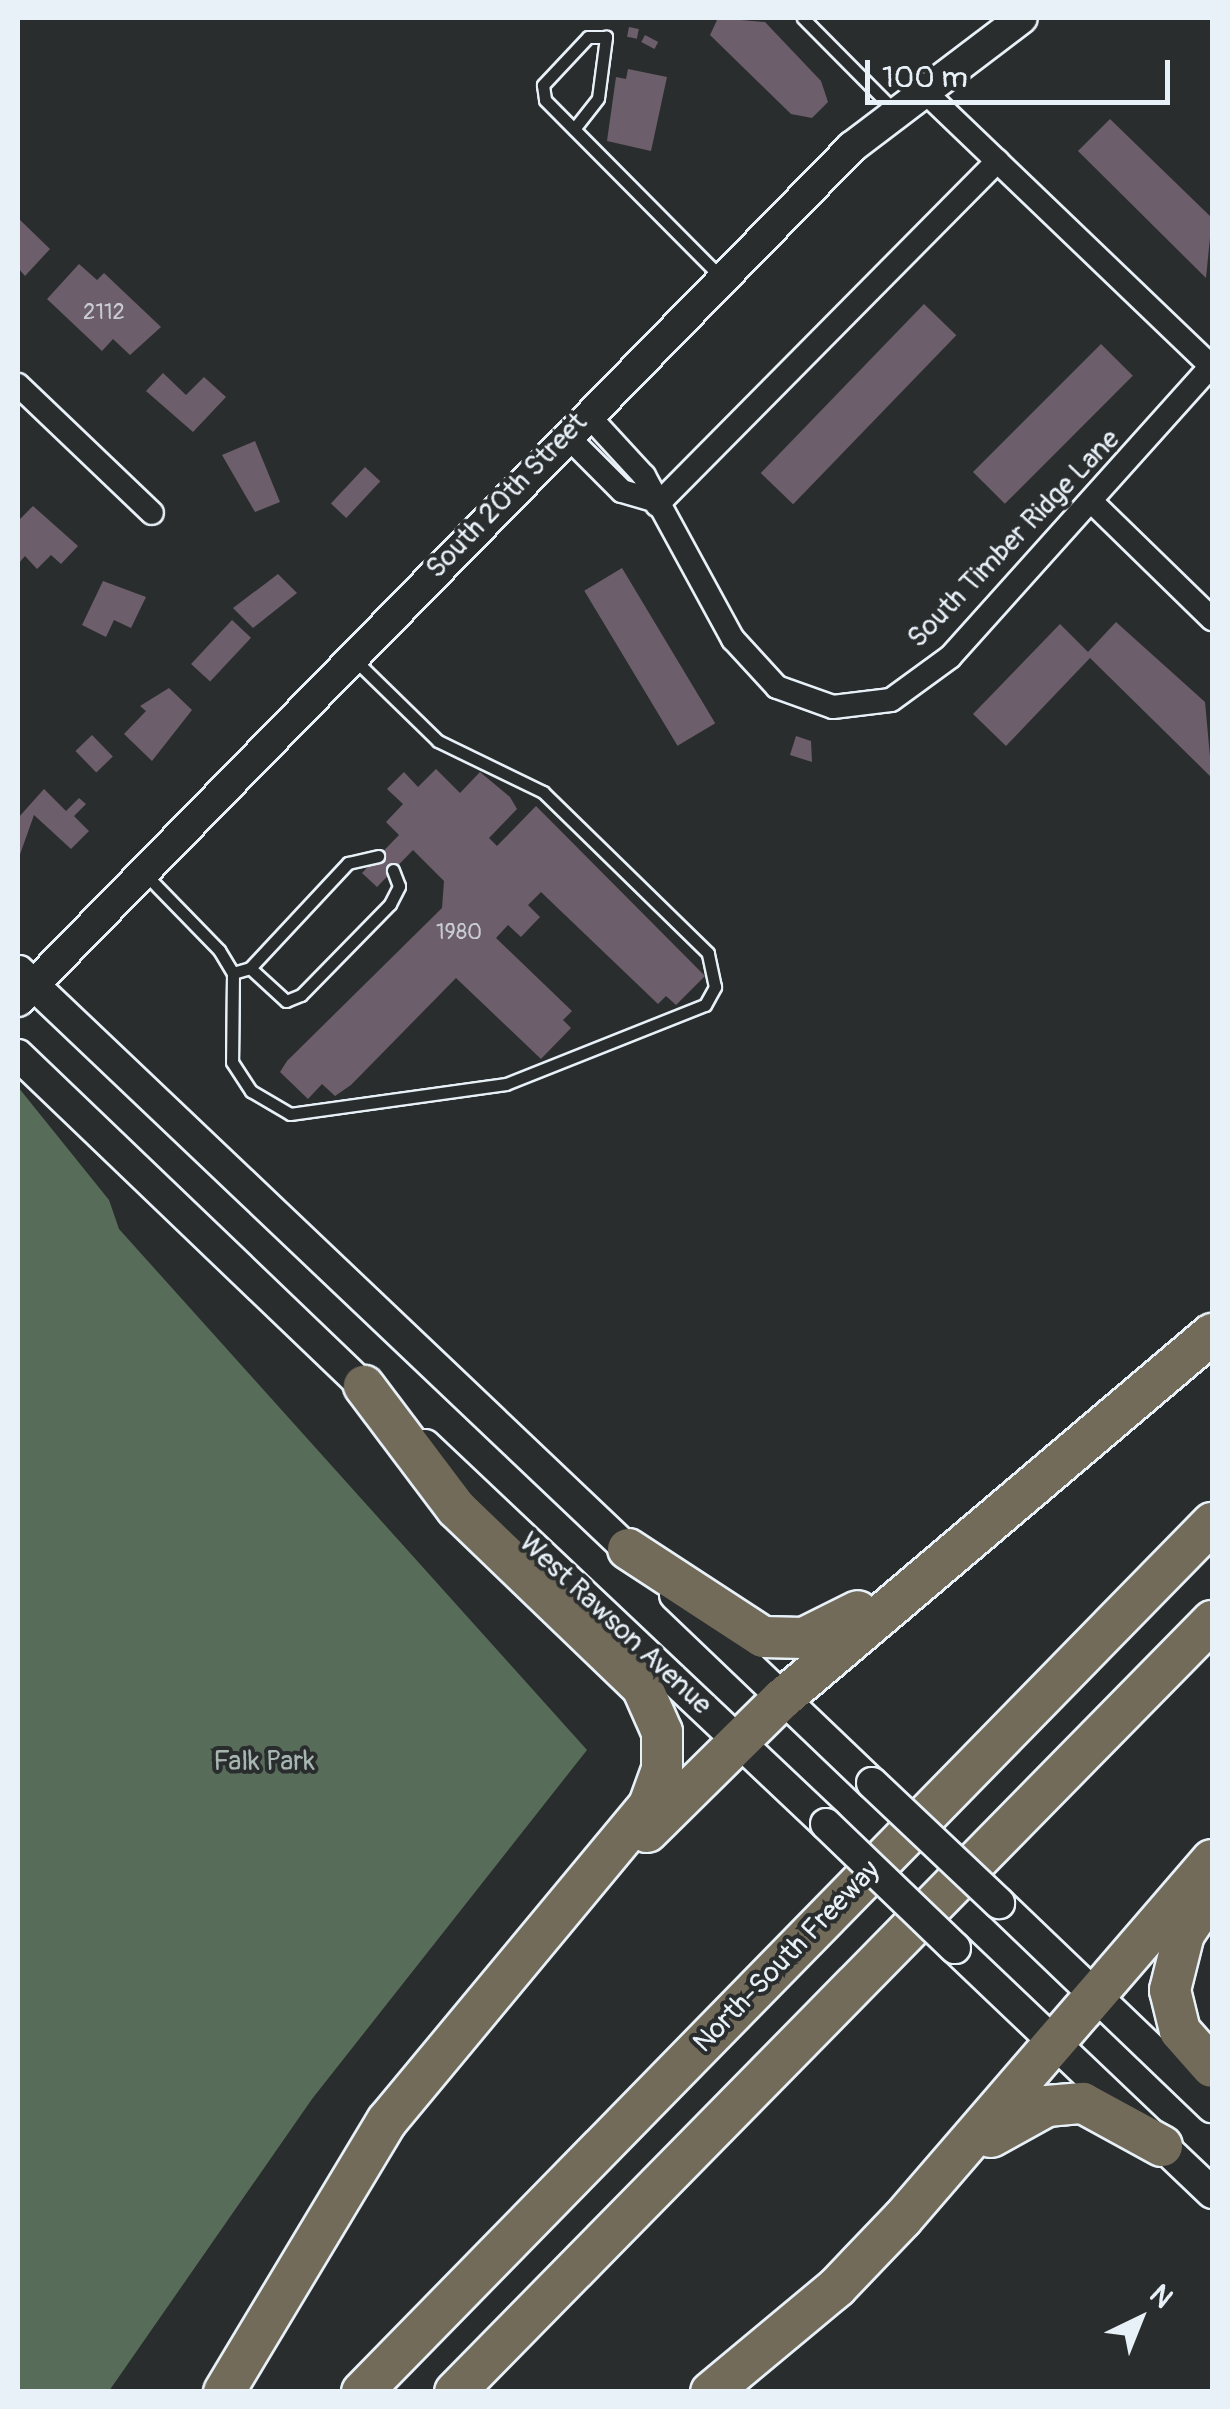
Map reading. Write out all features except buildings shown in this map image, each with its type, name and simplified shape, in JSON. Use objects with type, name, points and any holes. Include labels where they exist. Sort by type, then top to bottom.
[{"type":"highway","points":[[538,1942],[782,1698],[964,1540],[1212,1334]]},
{"type":"highway","points":[[224,2392],[387,2120],[648,1806],[662,1769],[658,1717],[642,1687],[456,1508],[364,1386]]},
{"type":"highway","name":"North-South Freeway","points":[[362,2392],[1212,1522]]},
{"type":"highway","points":[[628,1549],[713,1612],[784,1640],[830,1629],[964,1540]]},
{"type":"highway","points":[[455,2392],[1212,1622]]},
{"type":"highway","points":[[711,2392],[838,2287],[1098,2000],[1212,1860]]},
{"type":"highway","points":[[1212,1892],[1170,1974],[1180,2031],[1212,2068]]},
{"type":"highway","points":[[954,2162],[1028,2113],[1064,2103],[1108,2113],[1162,2146]]},
{"type":"main road","name":"South 20th Street","points":[[22,985],[142,870],[722,278],[896,112],[1022,18]]},
{"type":"main road","points":[[22,985],[628,1549],[1212,2107]]},
{"type":"main road","name":"West Rawson Avenue","points":[[18,1056],[1212,2193]]},
{"type":"street","points":[[923,90],[1212,366]]},
{"type":"street","points":[[577,424],[644,476],[655,502],[997,161]]},
{"type":"street","name":"South Timber Ridge Lane","points":[[655,502],[733,639],[777,687],[833,706],[890,700],[950,657],[1094,504],[1212,366]]},
{"type":"street","points":[[18,385],[152,514]]},
{"type":"street","points":[[1094,504],[1212,619]]},
{"type":"lane","points":[[803,18],[896,112]]},
{"type":"lane","points":[[574,128],[598,98],[606,37],[588,37],[544,85],[545,100],[722,278]]},
{"type":"lane","points":[[142,870],[233,974],[232,1062],[251,1091],[290,1114],[506,1084],[686,1018],[715,987],[708,953],[542,792],[438,741],[351,656]]},
{"type":"lane","points":[[233,974],[250,968],[348,863],[378,856]]},
{"type":"lane","points":[[250,968],[286,1001],[302,994],[390,904],[399,886],[393,870]]},
{"type":"green space","name":"Falk Park","points":[[18,1087],[109,1200],[119,1229],[587,1750],[312,2099],[109,2391],[18,2391]]}]
